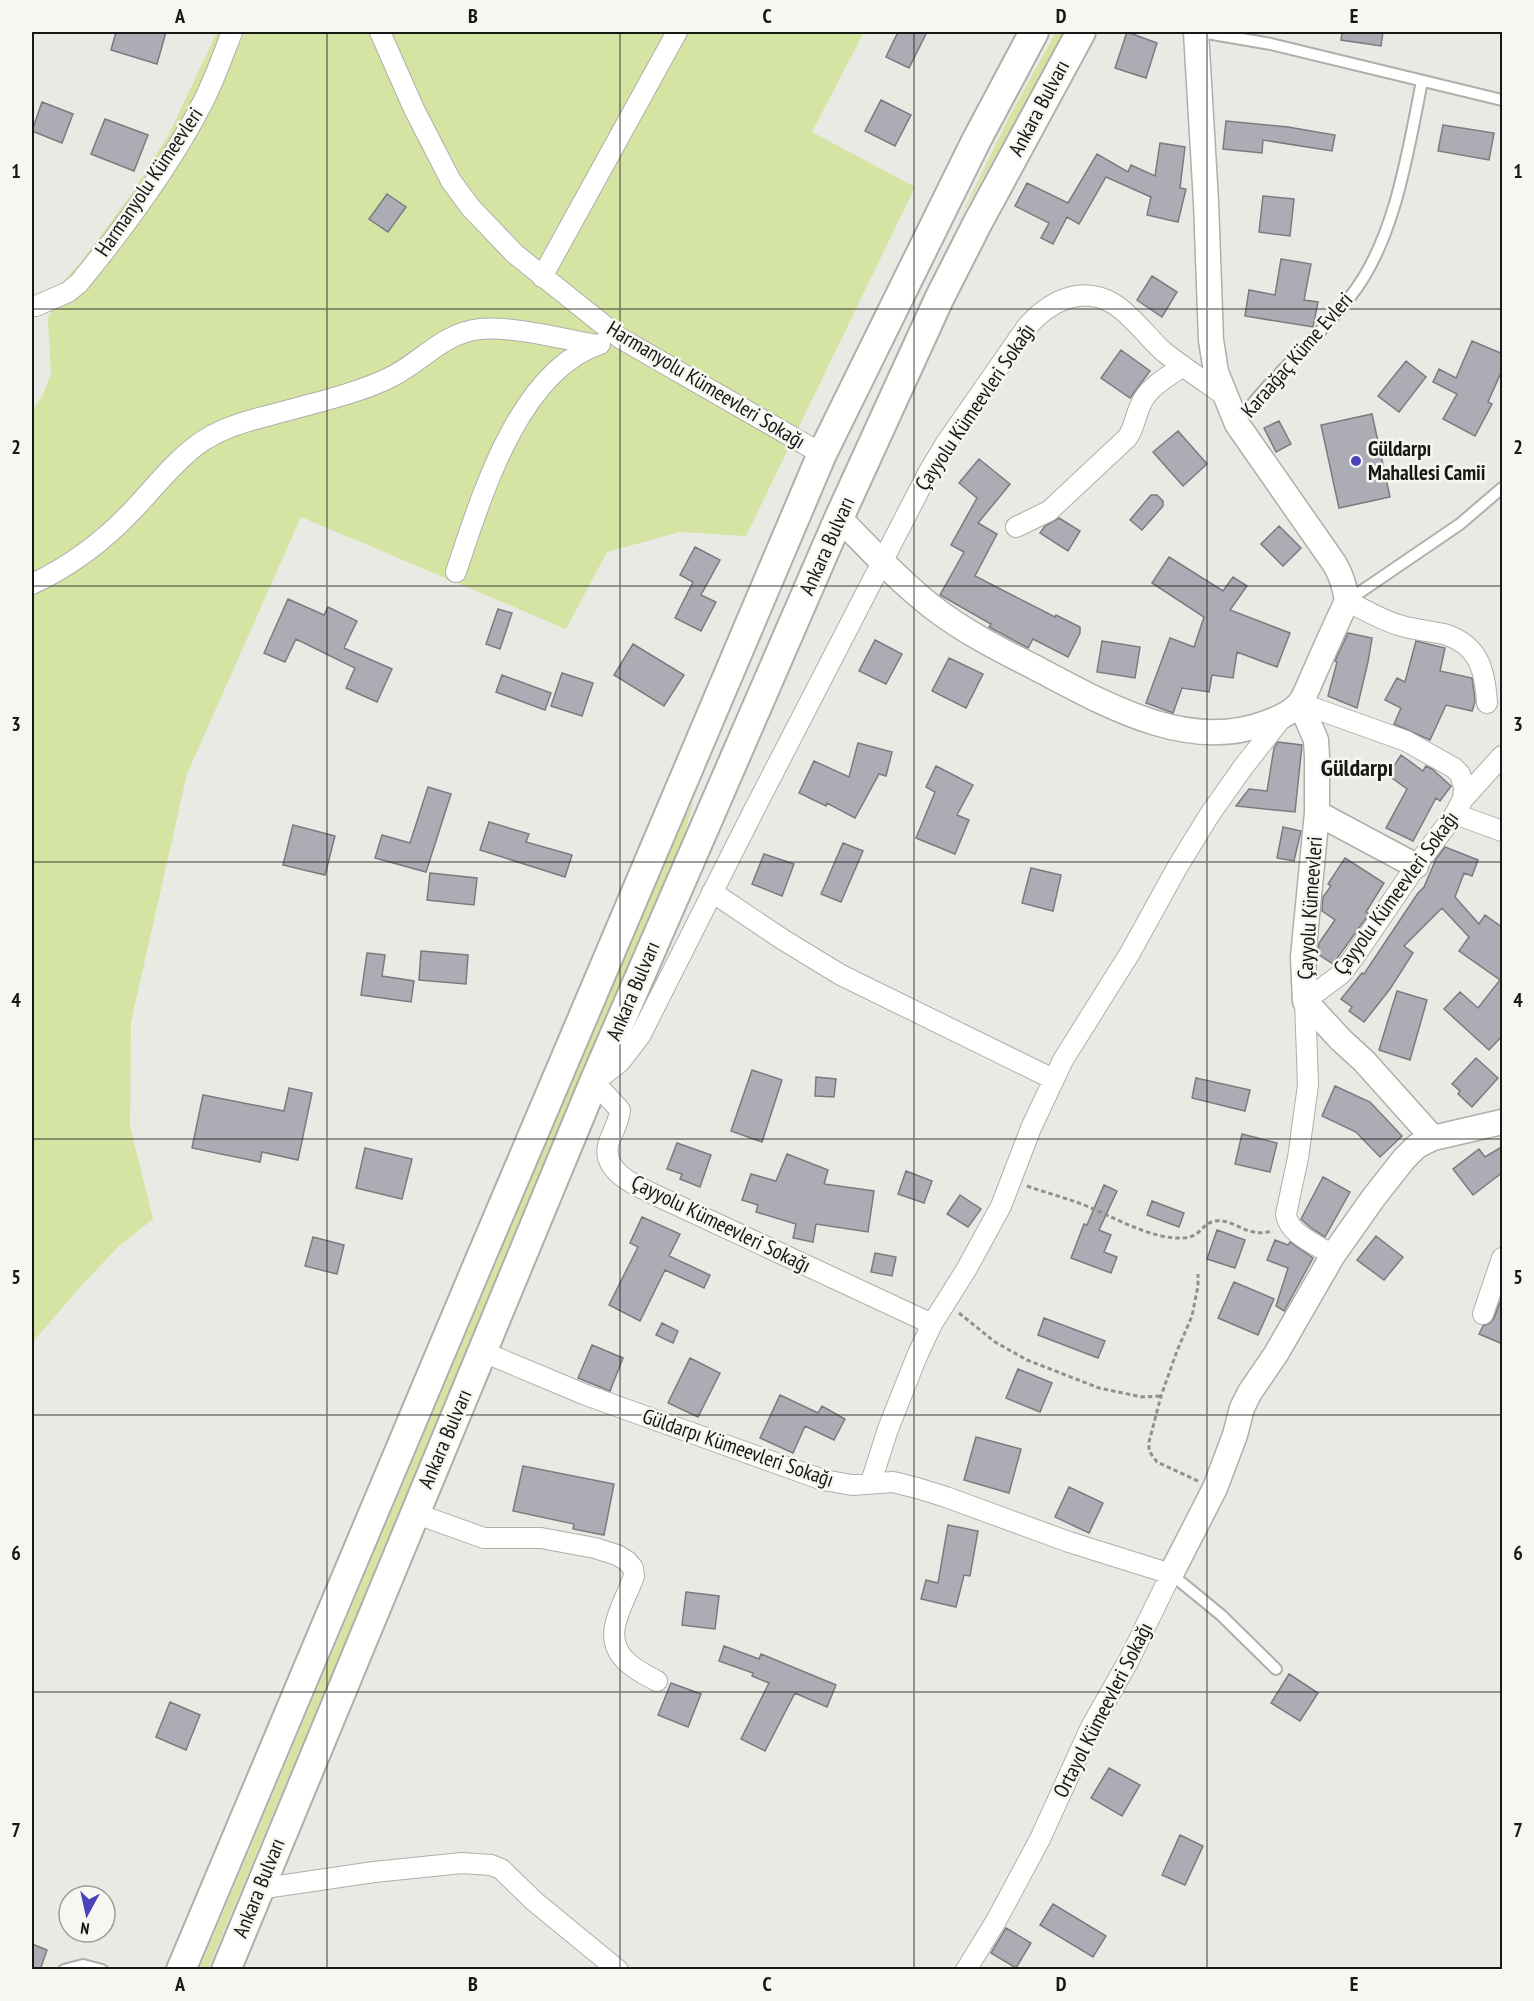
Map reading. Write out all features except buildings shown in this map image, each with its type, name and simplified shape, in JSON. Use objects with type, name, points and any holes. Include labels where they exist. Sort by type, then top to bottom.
[{"type":"main road","name":"Ankara Bulvarı","points":[[181,1970],[478,1262],[822,454],[976,141],[1034,32]]},
{"type":"main road","name":"Ankara Bulvarı","points":[[226,1970],[594,1082],[839,518],[960,256],[1081,32]]},
{"type":"main road","points":[[822,454],[839,518]]},
{"type":"street","name":"Harmanyolu Kümeevleri","points":[[36,306],[68,292],[79,283],[167,164],[199,108],[232,32]]},
{"type":"street","name":"Harmanyolu Kümeevleri Sokağı","points":[[380,32],[414,109],[451,181],[493,233],[542,277],[620,338],[822,454]]},
{"type":"street","points":[[542,277],[677,32]]},
{"type":"street","points":[[871,1482],[902,1392],[932,1324],[985,1236],[1053,1079],[1130,953],[1210,814],[1244,766],[1292,709],[1347,601],[1346,588],[1341,574],[1237,424],[1216,372],[1210,340],[1206,202],[1196,32]]},
{"type":"street","name":"Çayyolu Kümeevleri Sokağı","points":[[932,1324],[662,1198],[620,1176],[609,1160],[608,1144],[620,1119],[620,1110],[594,1082],[620,1062],[640,1035],[882,561],[946,443],[1038,314],[1069,297],[1100,297],[1127,314],[1164,351],[1224,395]]},
{"type":"street","name":"Harmanyolu Kümeevleri Sokağı","points":[[32,584],[51,575],[86,552],[124,519],[197,444],[236,424],[389,379],[439,343],[462,332],[481,329],[506,330],[597,345]]},
{"type":"street","points":[[456,572],[488,482],[507,438],[529,404],[552,374],[568,361],[597,345],[620,338]]},
{"type":"street","points":[[1016,526],[1049,511],[1127,438],[1135,424],[1142,402],[1149,393],[1183,366]]},
{"type":"street","points":[[839,518],[911,590],[955,623],[1030,665],[1120,710],[1177,728],[1218,731],[1253,728],[1292,709]]},
{"type":"street","points":[[1347,601],[1386,621],[1443,634],[1465,644],[1481,665],[1486,685],[1487,703]]},
{"type":"street","name":"Çayyolu Kümeevleri Sokağı","points":[[1292,709],[1406,741],[1444,761],[1460,774],[1464,787],[1459,806]]},
{"type":"street","name":"Çayyolu Kümeevleri","points":[[1292,709],[1316,740],[1317,813],[1304,930],[1305,1001],[1364,1061],[1433,1138]]},
{"type":"street","name":"Çayyolu Kümeevleri Sokağı","points":[[1305,1001],[1341,974],[1459,806],[1503,756]]},
{"type":"street","points":[[1459,806],[1503,831]]},
{"type":"street","points":[[1317,813],[1416,866]]},
{"type":"street","points":[[712,892],[841,975],[1053,1079]]},
{"type":"street","points":[[1305,1001],[1308,1084],[1298,1158],[1286,1214],[1288,1225],[1333,1254]]},
{"type":"street","points":[[1171,1574],[1215,1488],[1242,1408],[1250,1392],[1276,1354],[1333,1254],[1374,1197],[1417,1146],[1433,1138],[1503,1122]]},
{"type":"street","points":[[1483,1314],[1503,1258]]},
{"type":"street","name":"Güldarpı Kümeevleri Sokağı","points":[[482,1352],[586,1395],[823,1480],[852,1485],[893,1482],[946,1497],[1069,1542],[1171,1574]]},
{"type":"street","points":[[414,1513],[484,1538],[541,1538],[567,1542],[617,1555],[627,1561],[633,1568],[634,1576],[613,1629],[614,1639],[617,1650],[624,1660],[657,1681]]},
{"type":"street","name":"Ortayol Kümeevleri Sokağı","points":[[966,1970],[996,1921],[1040,1839],[1090,1727],[1129,1660],[1171,1574]]},
{"type":"street","points":[[258,1889],[462,1863],[491,1865],[501,1869],[534,1901],[618,1970]]},
{"type":"lane","points":[[1201,32],[1271,44],[1503,100]]},
{"type":"lane","name":"Karaağaç Küme Evleri","points":[[1237,424],[1253,401],[1327,325],[1352,295],[1371,265],[1384,237],[1398,194],[1422,81]]},
{"type":"lane","points":[[1347,601],[1460,524],[1503,488]]},
{"type":"lane","points":[[1171,1574],[1221,1615],[1276,1669]]},
{"type":"lane","points":[[64,1970],[83,1965],[102,1970]]},
{"type":"path","points":[[1011,1180],[1170,1238],[1197,1235],[1208,1223],[1215,1221],[1229,1222],[1254,1232],[1270,1231],[1288,1225]]},
{"type":"path","points":[[1198,1274],[1192,1316],[1161,1396],[1149,1442],[1149,1451],[1152,1458],[1169,1468],[1215,1488]]},
{"type":"path","points":[[946,1301],[995,1342],[1027,1360],[1099,1388],[1142,1397],[1161,1396]]},
{"type":"green space","points":[[217,32],[864,32],[812,132],[915,187],[746,536],[680,532],[607,552],[566,629],[301,517],[187,774],[131,1022],[130,1126],[153,1219],[119,1246],[32,1343],[32,412],[51,374],[48,319],[61,284],[81,262],[132,193],[169,134]]},
{"type":"green space","points":[[1056,32],[1066,32],[959,220],[1008,119]]},
{"type":"green space","points":[[694,800],[683,840],[208,1969],[199,1970],[675,837]]},
{"type":"place","name":"Güldarpı Mahallesi Camii","points":[[1356,461]]},
{"type":"district","name":"Güldarpı","points":[[1357,768]]}]
